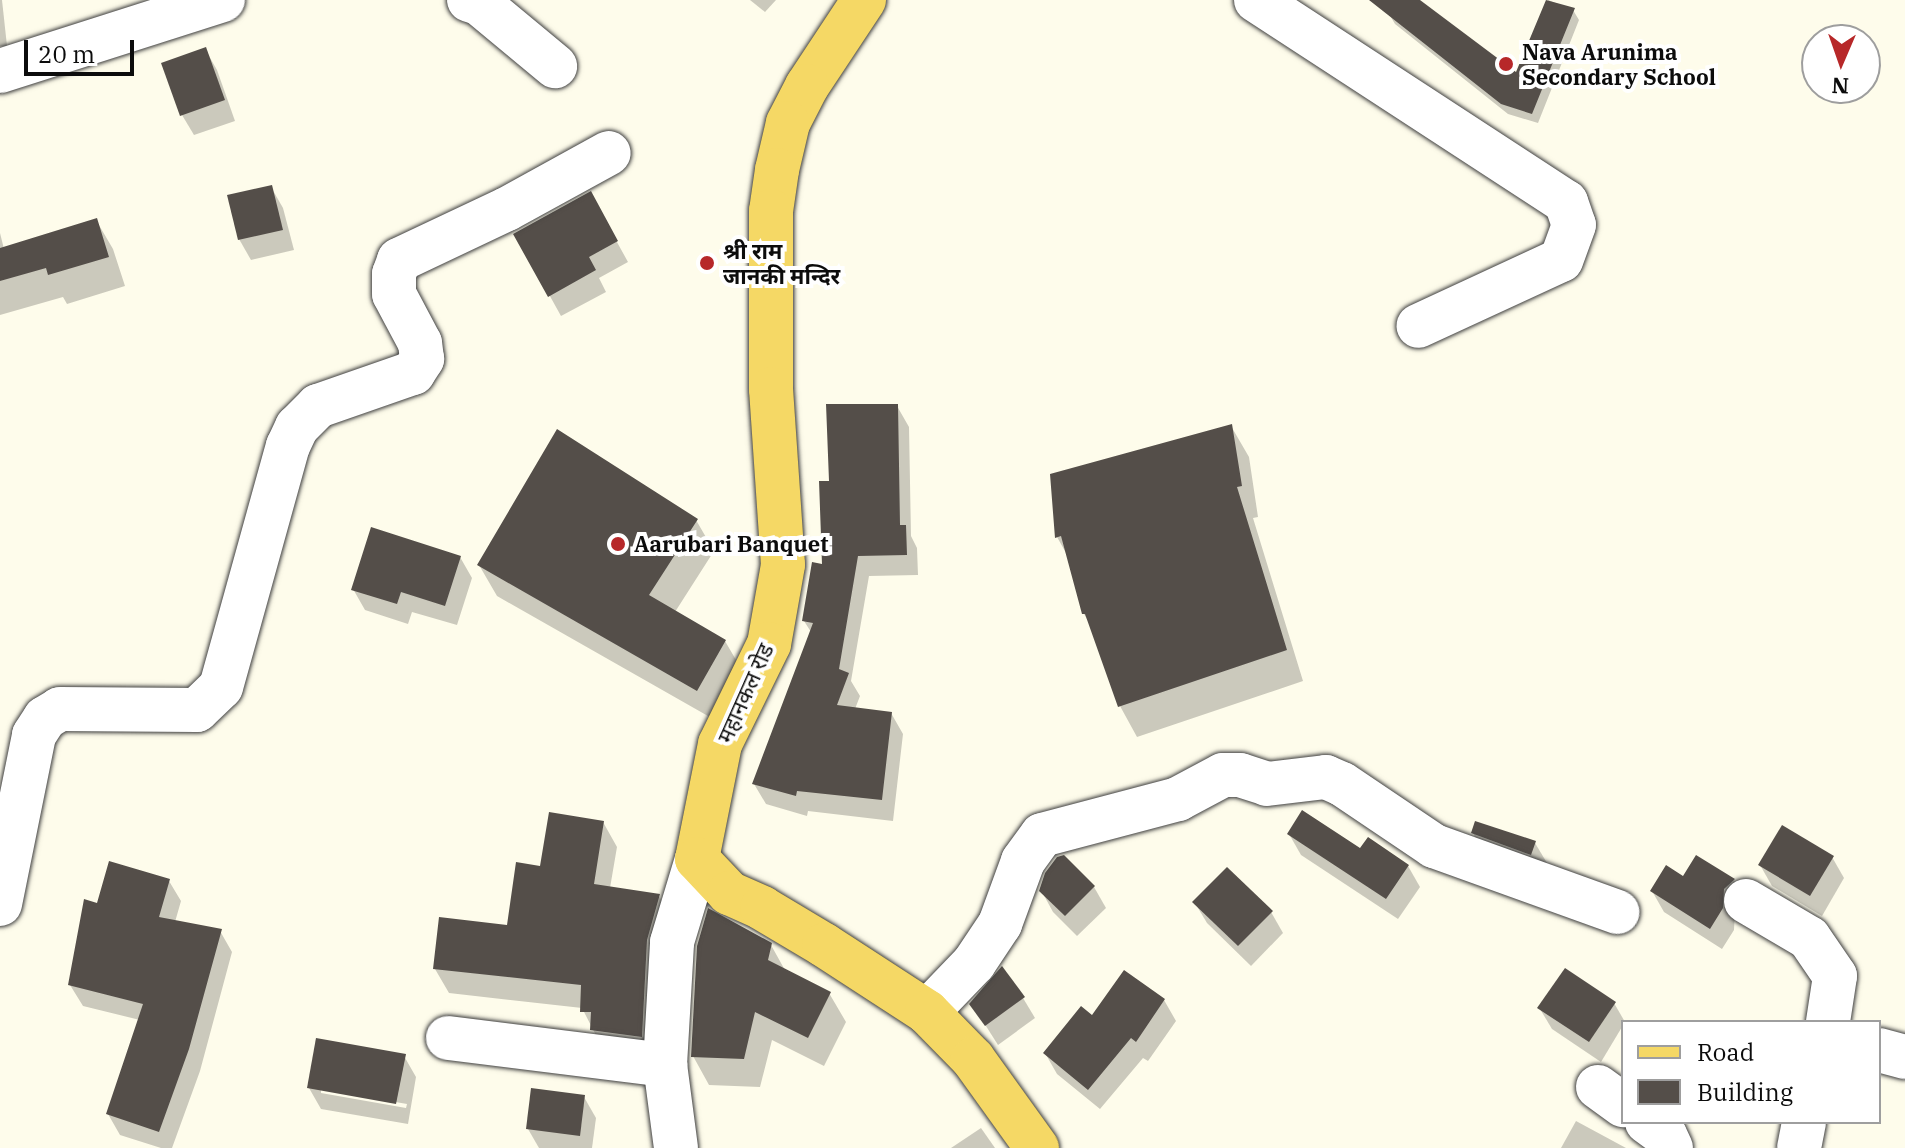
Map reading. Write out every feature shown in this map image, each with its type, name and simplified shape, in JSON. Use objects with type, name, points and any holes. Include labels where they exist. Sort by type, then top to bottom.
[{"type":"main road","name":"महानकल रोड","points":[[697,859],[720,744],[769,644],[783,565],[771,389],[771,211],[777,170],[788,123],[807,86],[864,0]]},
{"type":"main road","points":[[697,859],[729,893],[812,937],[927,1012],[973,1059],[1037,1148]]},
{"type":"street","points":[[0,71],[223,0]]},
{"type":"street","points":[[469,0],[479,3],[555,66]]},
{"type":"street","points":[[1256,0],[1566,202],[1574,225],[1561,260],[1418,326]]},
{"type":"street","points":[[0,904],[34,735],[45,718],[60,709],[197,710],[221,687],[288,446],[297,427],[318,406],[413,373],[422,359],[420,343],[394,294],[394,274],[399,260],[507,209],[609,153]]},
{"type":"street","points":[[927,1012],[974,963],[1000,924],[1023,861],[1042,835],[1178,799],[1223,775],[1240,775],[1267,784],[1326,777],[1342,784],[1434,846],[1617,912]]},
{"type":"street","points":[[676,1148],[665,1065],[672,942],[697,859]]},
{"type":"street","points":[[1746,901],[1809,938],[1835,976],[1828,1020]]},
{"type":"street","points":[[448,1038],[665,1065]]},
{"type":"street","points":[[1881,1051],[1905,1057]]},
{"type":"street","points":[[1650,1124],[1665,1135],[1671,1148]]},
{"type":"street","points":[[1799,1148],[1804,1124]]},
{"type":"building","name":"Nava Arunima Secondary School","points":[[1369,0],[1420,0],[1516,72],[1546,0],[1575,8],[1532,114],[1501,104]]},
{"type":"building","points":[[206,47],[225,100],[180,116],[161,63]]},
{"type":"building","points":[[272,185],[283,230],[238,240],[227,195]]},
{"type":"building","points":[[591,191],[618,241],[589,257],[596,270],[548,297],[513,234]]},
{"type":"building","points":[[97,218],[109,257],[48,275],[46,268],[0,281],[0,248]]},
{"type":"building","points":[[826,404],[898,404],[900,525],[906,525],[907,555],[858,556],[839,669],[849,673],[837,705],[892,712],[882,800],[797,791],[796,796],[752,784],[813,623],[802,621],[812,562],[822,564],[819,481],[829,481]]},
{"type":"building","points":[[1232,424],[1242,486],[1237,487],[1287,650],[1118,707],[1085,614],[1082,614],[1061,536],[1055,538],[1050,474]]},
{"type":"building","points":[[557,429],[698,519],[649,595],[726,640],[697,691],[477,565]]},
{"type":"building","points":[[371,527],[461,556],[445,606],[401,592],[397,604],[351,590]]},
{"type":"building","points":[[1302,810],[1360,848],[1368,837],[1409,865],[1386,899],[1287,834]]},
{"type":"building","points":[[549,812],[604,821],[594,884],[660,894],[647,940],[642,1037],[590,1030],[591,1012],[580,1012],[581,985],[433,969],[439,917],[507,925],[516,862],[540,866]]},
{"type":"building","points":[[1475,821],[1536,841],[1531,855],[1471,833]]},
{"type":"building","points":[[1782,825],[1834,856],[1810,896],[1758,865]]},
{"type":"building","points":[[1064,855],[1095,886],[1065,916],[1039,891],[1045,873],[1057,857]]},
{"type":"building","points":[[1696,855],[1735,879],[1724,889],[1723,908],[1710,929],[1650,891],[1666,865],[1683,876]]},
{"type":"building","points":[[109,861],[170,879],[159,917],[222,929],[189,1049],[159,1132],[106,1114],[143,1004],[68,985],[84,899],[97,903]]},
{"type":"building","points":[[1227,867],[1273,911],[1238,946],[1192,902]]},
{"type":"building","points":[[708,908],[772,943],[768,960],[831,992],[808,1038],[755,1012],[744,1059],[691,1057],[697,946]]},
{"type":"building","points":[[1002,966],[1025,997],[985,1026],[969,1004]]},
{"type":"building","points":[[1565,968],[1616,1002],[1589,1042],[1537,1008]]},
{"type":"building","points":[[1124,970],[1165,999],[1136,1042],[1131,1038],[1088,1090],[1043,1053],[1081,1006],[1092,1015]]},
{"type":"building","points":[[316,1038],[406,1054],[396,1104],[307,1088]]},
{"type":"building","points":[[531,1088],[585,1095],[580,1136],[526,1129]]},
{"type":"place","name":"Nava Arunima Secondary School","points":[[1506,64]]},
{"type":"place","name":"श्री राम जानकी मन्दिर","points":[[707,263]]},
{"type":"place","name":"Aarubari Banquet","points":[[618,544]]}]
